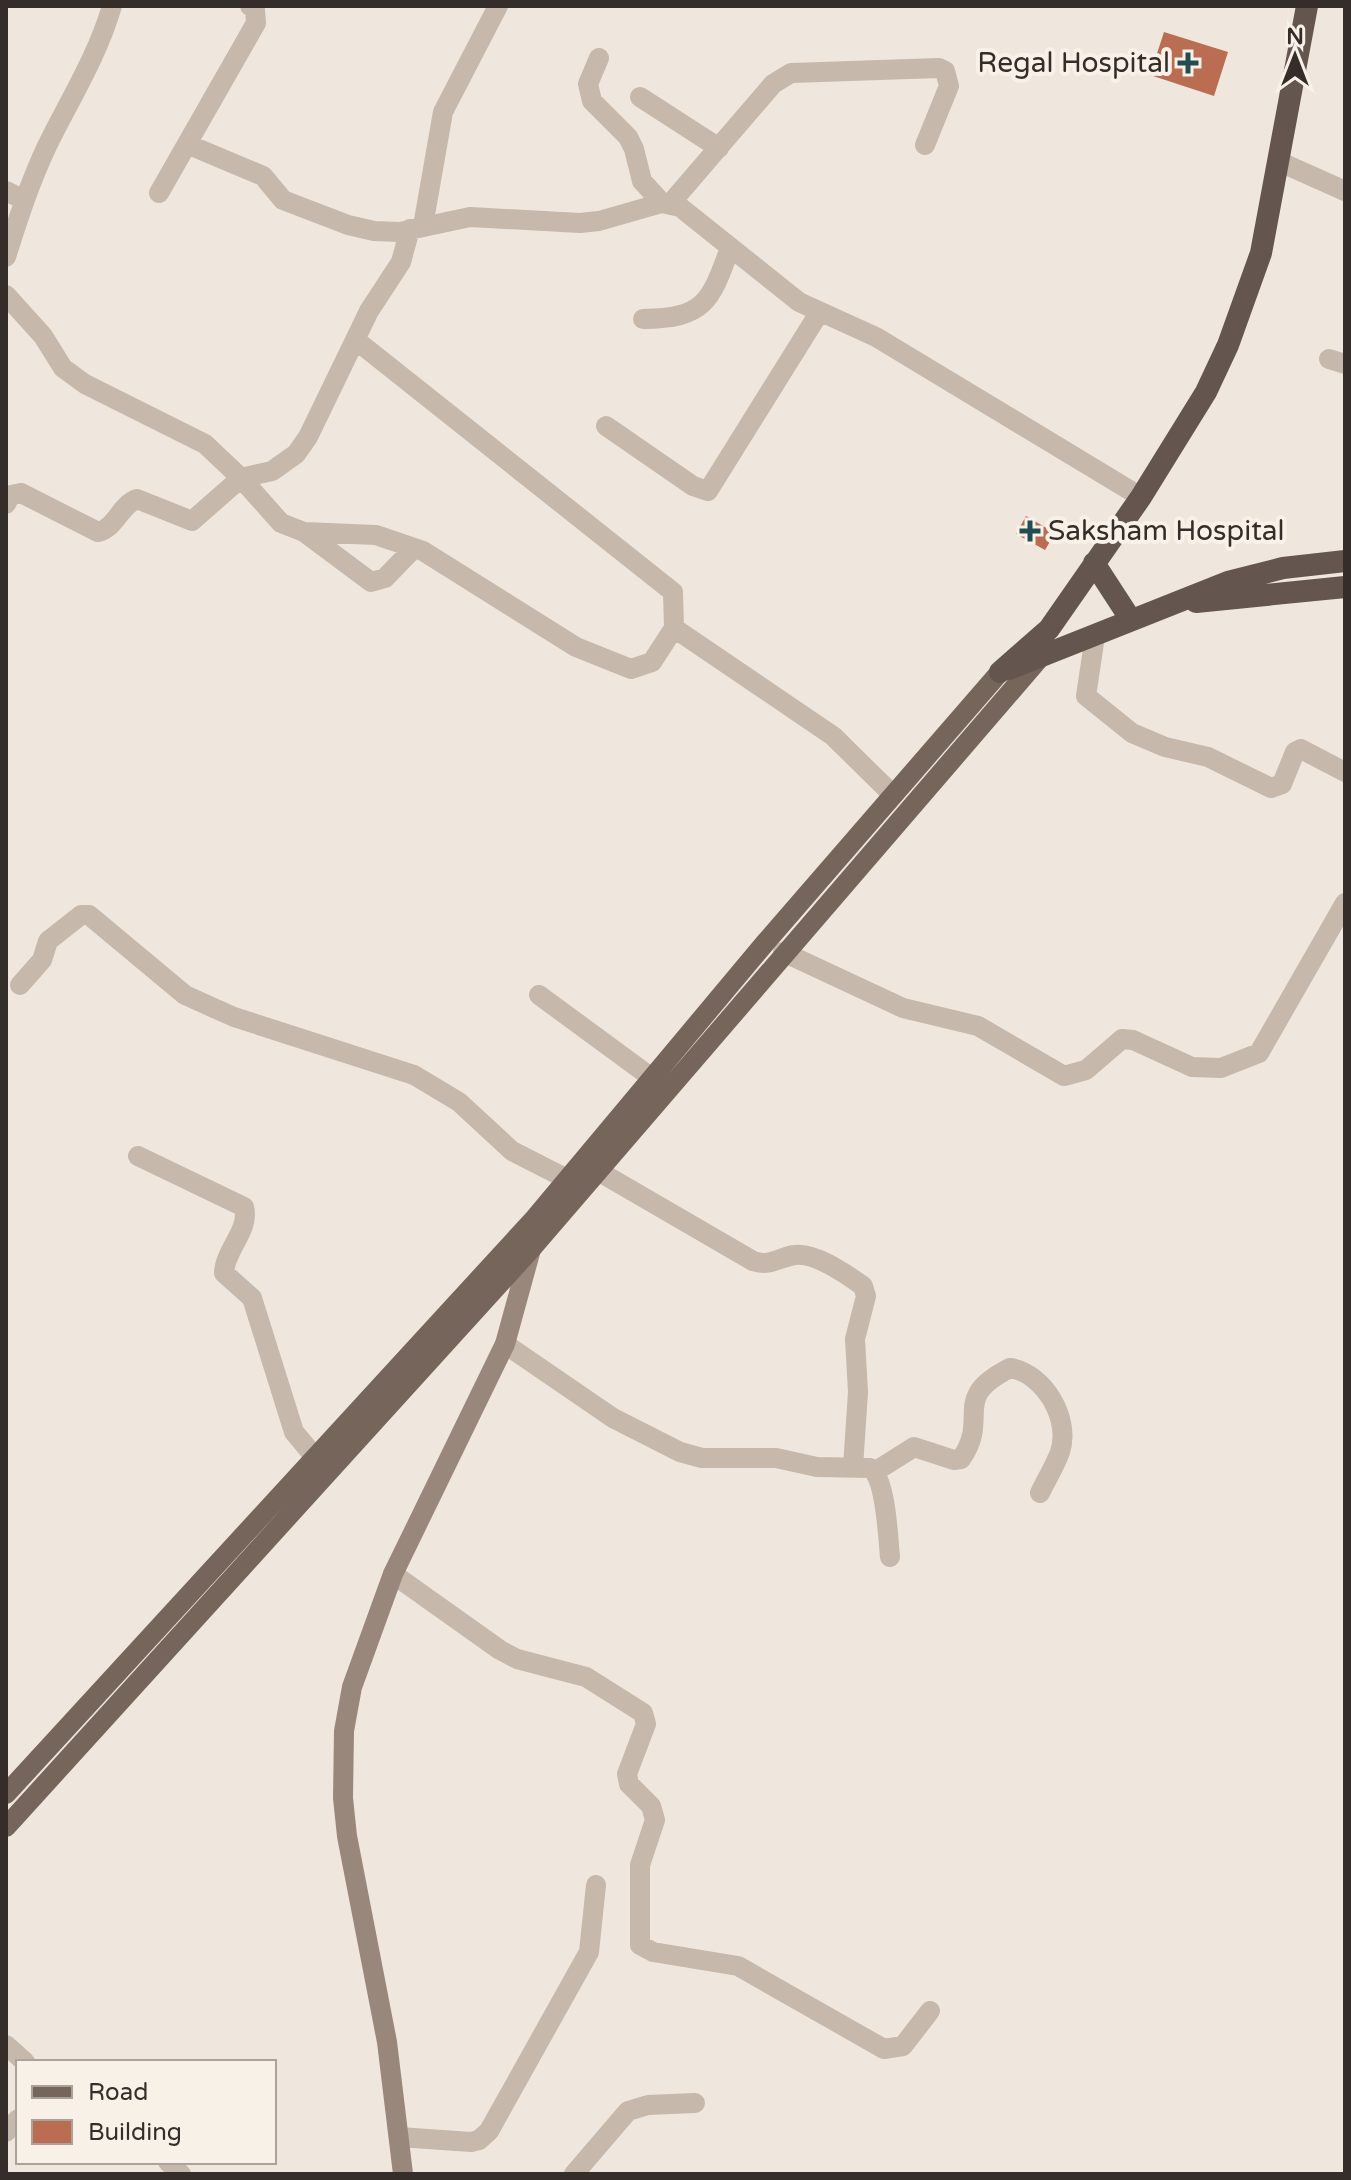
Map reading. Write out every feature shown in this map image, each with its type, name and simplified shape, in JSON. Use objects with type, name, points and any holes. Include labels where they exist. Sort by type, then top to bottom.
[{"type":"highway","points":[[1000,672],[1049,629],[1141,497],[1206,392],[1228,345],[1261,253],[1307,6]]},
{"type":"highway","points":[[1000,672],[1038,660],[1171,603],[1283,568],[1345,561]]},
{"type":"highway","points":[[1094,563],[1131,620]]},
{"type":"highway","points":[[1171,603],[1243,599],[1345,587]]},
{"type":"main road","points":[[6,1827],[532,1248],[783,952],[1038,660],[1049,629]]},
{"type":"main road","points":[[6,1794],[535,1218],[1000,672]]},
{"type":"main road","points":[[403,2174],[387,2042],[347,1836],[342,1762],[352,1687],[393,1574],[505,1344],[532,1248],[535,1218]]},
{"type":"street","points":[[6,257],[15,195],[48,145],[88,71],[112,6]]},
{"type":"street","points":[[159,193],[256,23],[255,10],[250,6]]},
{"type":"street","points":[[6,504],[11,495],[21,493],[98,532],[108,528],[127,504],[137,499],[192,521],[241,478],[272,471],[296,454],[308,437],[369,311],[401,262],[417,227],[443,112],[498,6]]},
{"type":"street","points":[[599,58],[588,84],[592,101],[628,137],[642,181],[666,204],[688,212],[730,248],[819,313],[876,337],[1141,497]]},
{"type":"street","points":[[187,144],[263,176],[283,200],[348,225],[388,232],[470,217],[599,221],[666,204],[781,76],[806,71],[934,67],[945,71],[949,86],[925,145]]},
{"type":"street","points":[[640,97],[719,148]]},
{"type":"street","points":[[1280,162],[1345,191]]},
{"type":"street","points":[[643,319],[674,319],[697,311],[715,289],[730,248]]},
{"type":"street","points":[[6,295],[43,336],[63,368],[85,384],[205,444],[281,523],[304,532],[371,582],[385,578],[414,548]]},
{"type":"street","points":[[606,426],[693,486],[708,491],[819,313]]},
{"type":"street","points":[[304,532],[362,533],[414,548],[576,647],[624,667],[639,669],[652,662],[674,628],[673,592],[357,341]]},
{"type":"street","points":[[674,628],[833,736],[893,795]]},
{"type":"street","points":[[1095,636],[1086,696],[1132,733],[1165,747],[1208,757],[1271,788],[1282,784],[1295,752],[1301,749],[1345,772]]},
{"type":"street","points":[[783,952],[903,1008],[978,1026],[1064,1076],[1086,1070],[1122,1039],[1133,1040],[1192,1067],[1221,1068],[1259,1053],[1345,903]]},
{"type":"street","points":[[20,985],[42,960],[48,941],[81,915],[89,915],[185,995],[234,1017],[414,1075],[459,1102],[512,1151],[567,1179]]},
{"type":"street","points":[[539,995],[652,1078]]},
{"type":"street","points":[[138,1156],[244,1207],[246,1218],[226,1261],[224,1273],[252,1298],[289,1419],[314,1460],[330,1473]]},
{"type":"street","points":[[598,1171],[753,1261],[772,1263],[805,1255],[863,1286],[866,1296],[855,1339],[858,1392],[853,1467]]},
{"type":"street","points":[[505,1344],[613,1418],[680,1452],[702,1458],[776,1458],[817,1467],[853,1467],[876,1471],[907,1448],[914,1447],[954,1460],[961,1459],[975,1415],[974,1396],[980,1388],[1010,1368],[1024,1370],[1040,1379],[1060,1420],[1063,1435],[1060,1452],[1040,1493]]},
{"type":"street","points":[[876,1471],[890,1557]]},
{"type":"street","points":[[393,1574],[500,1650],[517,1659],[586,1677],[643,1713],[646,1724],[627,1774],[629,1784],[651,1806],[655,1820],[640,1865],[640,1945],[653,1952],[738,1966],[884,2049],[903,2046],[930,2011]]},
{"type":"street","points":[[399,2137],[471,2142],[489,2131],[589,1952],[596,1885]]},
{"type":"street","points":[[6,2045],[23,2060]]},
{"type":"street","points":[[574,2174],[628,2111],[648,2105],[695,2103]]},
{"type":"building","points":[[1164,32],[1228,52],[1214,96],[1150,75]]},
{"type":"building","points":[[1026,516],[1055,533],[1045,550],[1016,534]]},
{"type":"place","name":"Regal Hospital","points":[[1188,63]]},
{"type":"place","name":"Saksham Hospital","points":[[1030,531]]}]
